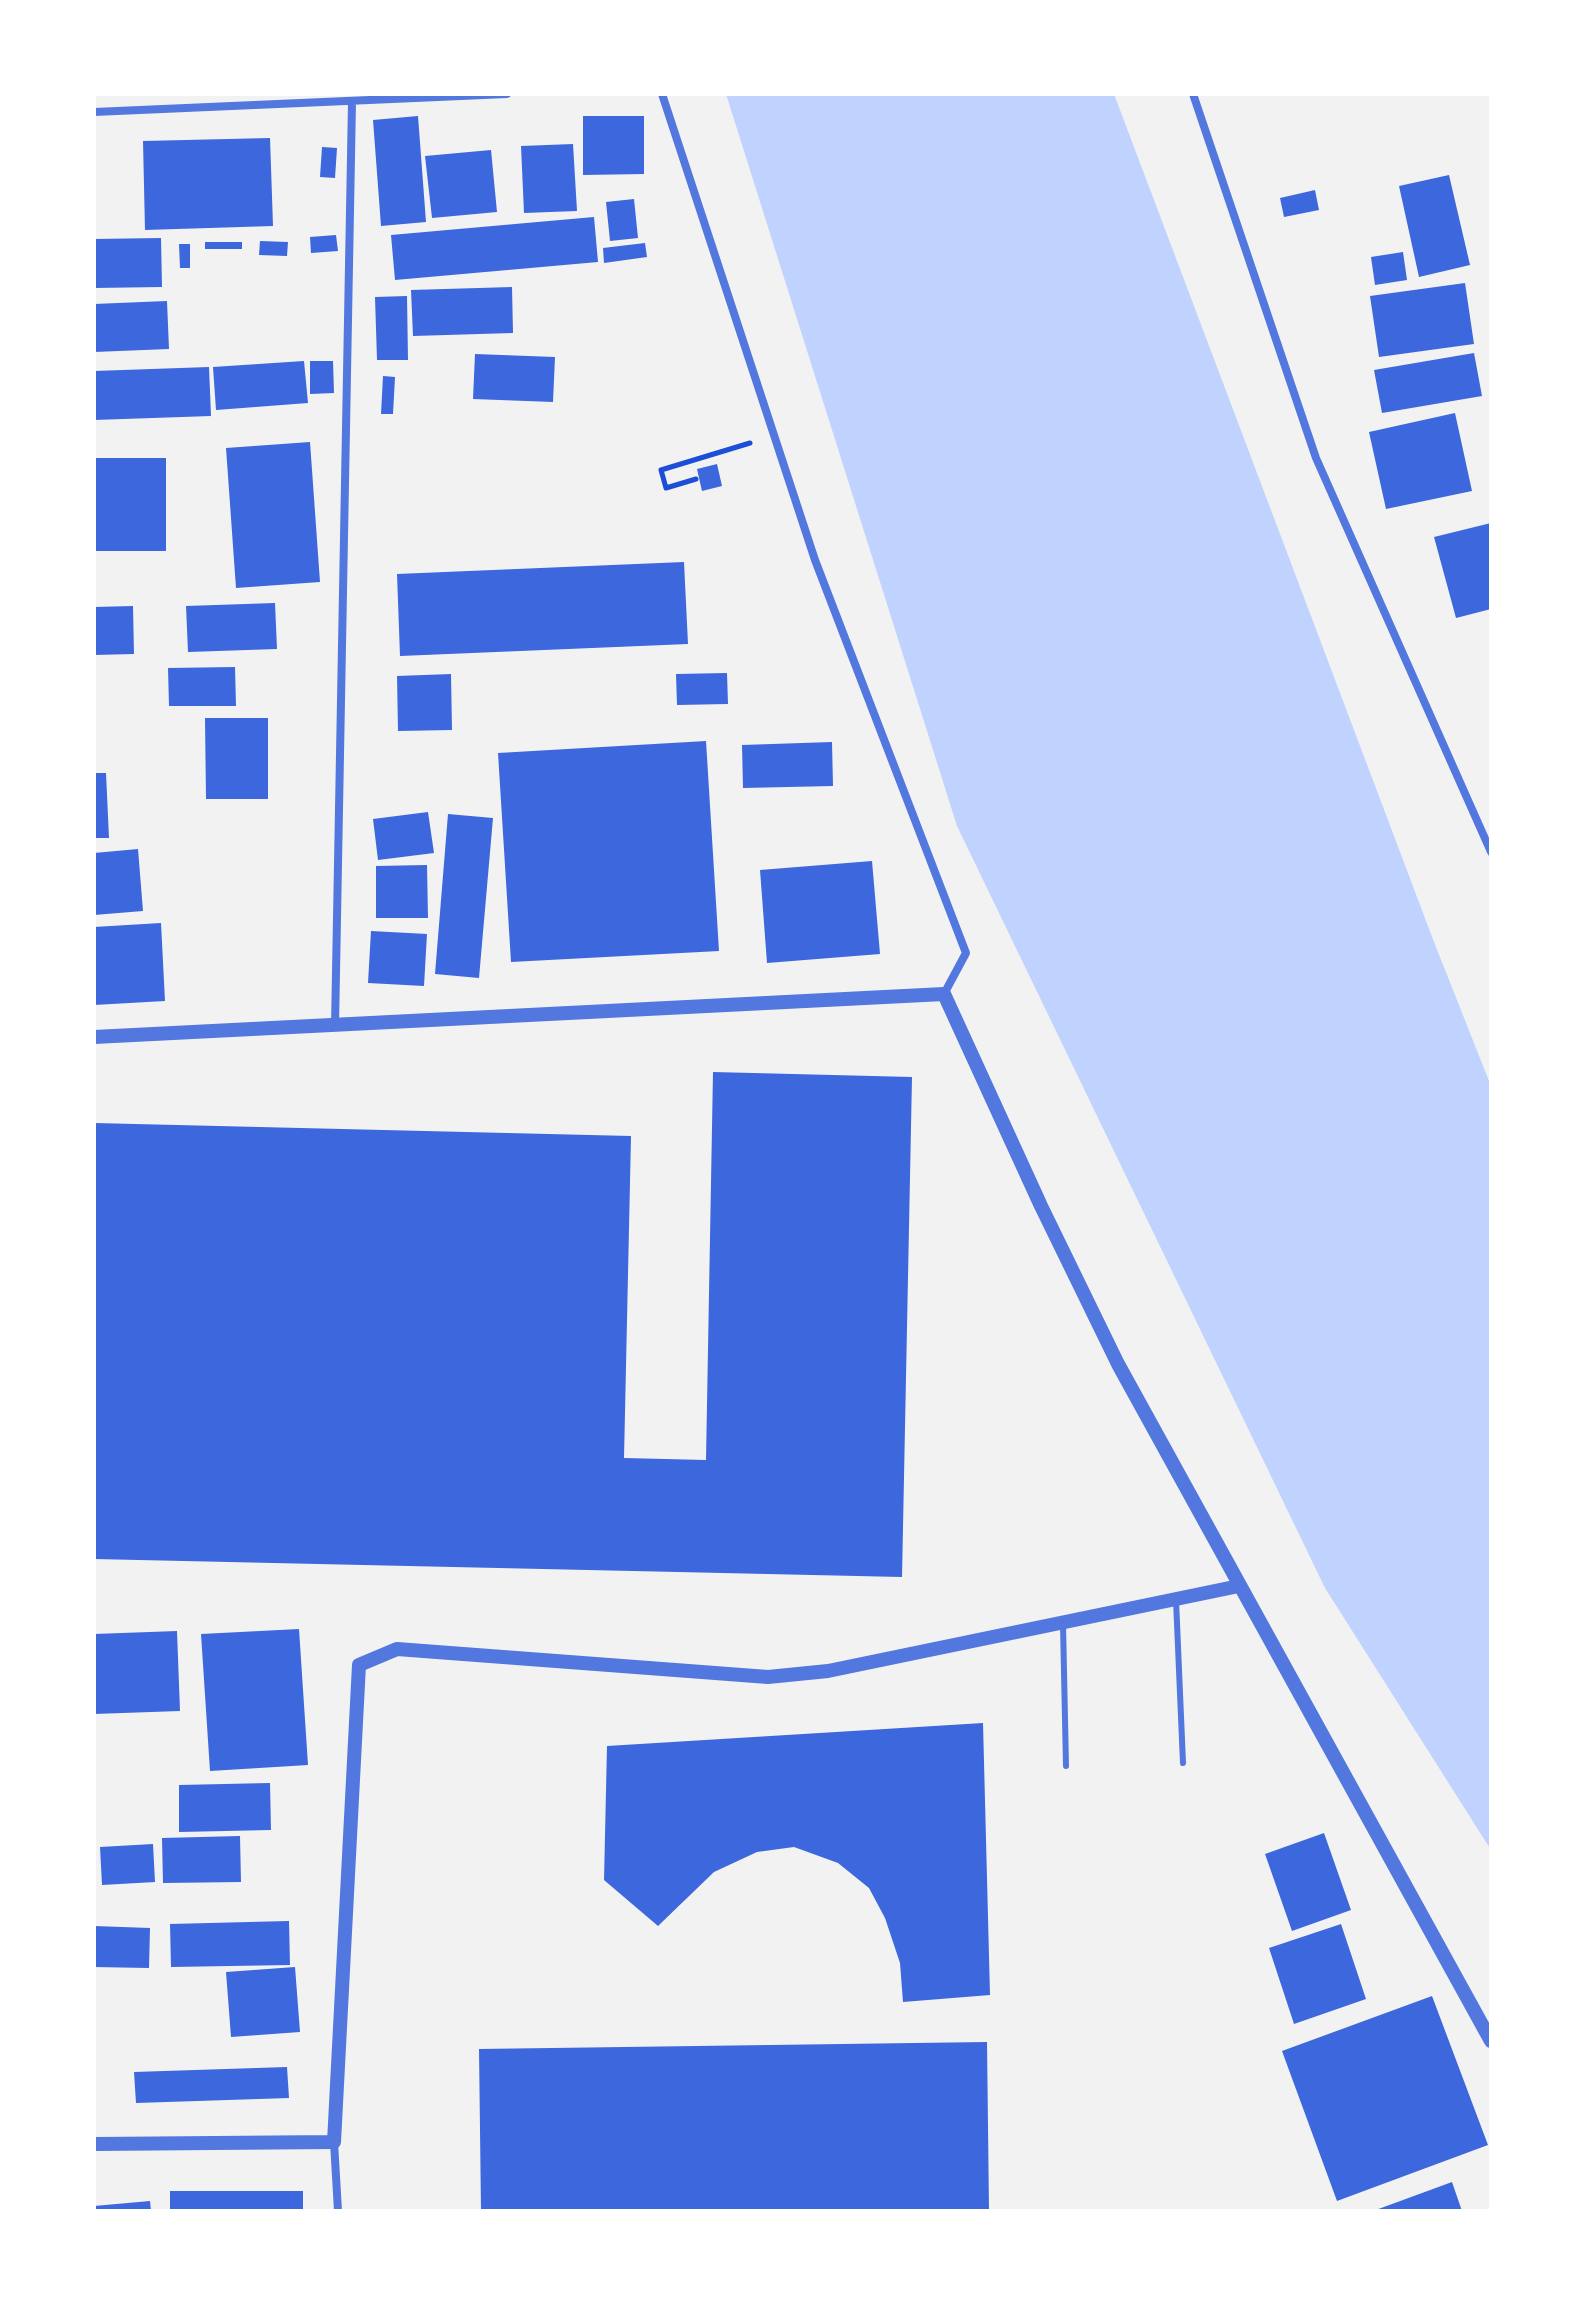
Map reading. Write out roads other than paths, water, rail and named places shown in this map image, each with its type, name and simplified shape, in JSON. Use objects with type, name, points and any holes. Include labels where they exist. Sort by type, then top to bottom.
[{"type":"street","points":[[94,112],[507,94]]},
{"type":"street","points":[[662,94],[815,560],[966,953],[944,994]]},
{"type":"street","points":[[1193,94],[1316,458],[1491,852]]},
{"type":"street","points":[[335,1026],[352,102]]},
{"type":"street","points":[[94,1037],[944,994]]},
{"type":"street","points":[[944,994],[1041,1206],[1118,1364],[1491,2041]]},
{"type":"street","points":[[338,2211],[334,2142],[359,1665],[397,1649],[768,1677],[828,1671],[1239,1586]]},
{"type":"street","points":[[94,2144],[334,2142]]},
{"type":"lane","points":[[1176,1600],[1183,1763]]},
{"type":"lane","points":[[1063,1624],[1066,1766]]},
{"type":"water","points":[[726,94],[1114,94],[1491,1086],[1491,1850],[1325,1588],[957,826]]}]
